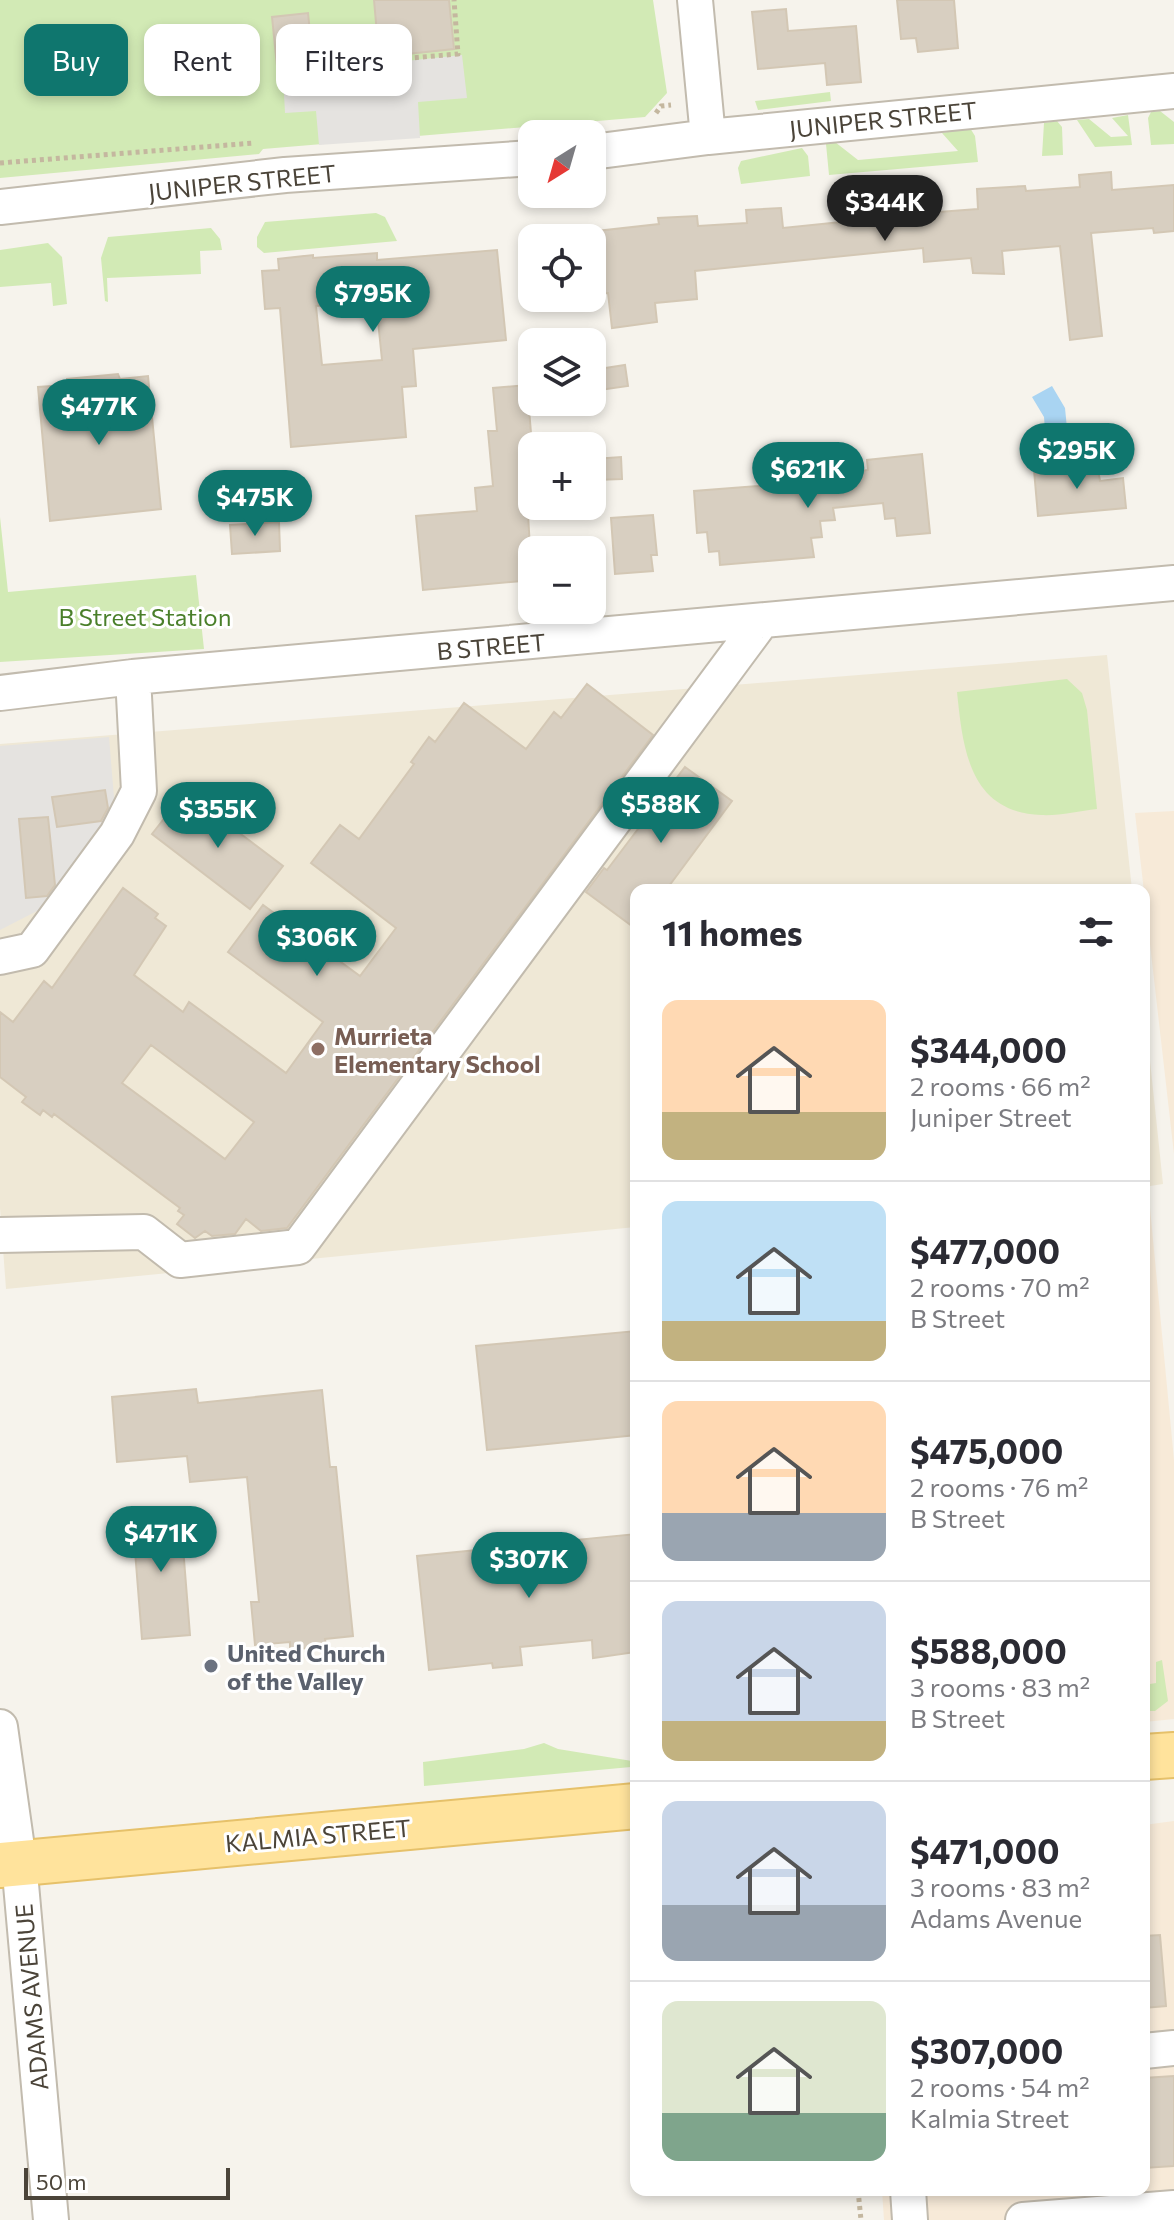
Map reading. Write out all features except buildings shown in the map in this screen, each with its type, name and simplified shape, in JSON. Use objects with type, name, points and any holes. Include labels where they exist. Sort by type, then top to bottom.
[{"type":"main road","points":[[1150,1757],[1174,1755]]},
{"type":"main road","name":"KALMIA STREET","points":[[9,1863],[630,1807]]},
{"type":"street","points":[[695,0],[708,137]]},
{"type":"street","name":"JUNIPER STREET","points":[[606,150],[708,137],[1174,91]]},
{"type":"street","name":"JUNIPER STREET","points":[[0,207],[285,175],[518,159]]},
{"type":"street","name":"B STREET","points":[[0,693],[133,677],[1174,583]]},
{"type":"street","points":[[0,1235],[144,1232],[180,1260],[298,1247],[761,622]]},
{"type":"street","points":[[0,957],[32,950],[126,821],[139,791],[133,677]]},
{"type":"street","name":"ADAMS AVENUE","points":[[0,1727],[9,1863],[51,2220]]},
{"type":"street","points":[[1150,2050],[1174,2048]]},
{"type":"street","points":[[908,2196],[910,2220]]},
{"type":"street","points":[[1023,2220],[1174,2208]]},
{"type":"path","points":[[412,58],[458,54],[454,0]]},
{"type":"path","points":[[0,163],[254,143]]},
{"type":"path","points":[[859,2196],[861,2220]]},
{"type":"shaded area","points":[[462,55],[467,98],[418,102],[420,138],[319,145],[316,111],[285,113],[284,96],[412,96],[412,60]]},
{"type":"shaded area","name":"Murrieta Elementary School","points":[[1107,655],[1131,884],[630,884],[630,1228],[6,1289],[0,1208],[0,744]]},
{"type":"shaded area","points":[[109,737],[117,834],[74,892],[0,930],[0,746]]},
{"type":"shaded area","points":[[1174,811],[1174,1154],[1150,944],[1150,884],[1143,884],[1135,813]]},
{"type":"shaded area","points":[[1150,1061],[1163,1184],[1150,1186]]},
{"type":"shaded area","points":[[1150,1208],[1174,1460],[1174,1719],[1150,1721]]},
{"type":"shaded area","points":[[1174,1821],[1174,2220],[884,2220],[882,2196],[1150,2196],[1150,1824]]},
{"type":"green space","points":[[0,0],[653,0],[667,93],[645,117],[518,120],[518,128],[263,149],[259,154],[0,178]]},
{"type":"green space","points":[[830,92],[831,101],[758,110],[755,101]]},
{"type":"green space","points":[[1160,111],[1174,122],[1174,144],[1151,145],[1148,118],[1151,112]]},
{"type":"green space","points":[[1128,115],[1132,145],[1095,147],[1077,120],[1089,119],[1111,137],[1128,136],[1112,118]]},
{"type":"green space","points":[[1057,121],[1062,127],[1063,155],[1042,156],[1044,123]]},
{"type":"green space","points":[[970,128],[975,136],[978,162],[829,175],[826,144],[835,142],[858,160],[958,151],[942,133]]},
{"type":"green space","points":[[802,148],[808,156],[810,176],[741,184],[738,168],[741,161]]},
{"type":"green space","points":[[376,213],[385,217],[397,241],[264,253],[257,247],[257,237],[265,222]]},
{"type":"green space","points":[[211,228],[220,239],[222,250],[200,251],[201,274],[107,278],[108,302],[105,301],[101,258],[108,237]]},
{"type":"green space","points":[[48,243],[62,257],[67,304],[53,306],[51,283],[0,287],[0,250]]},
{"type":"green space","name":"B Street Station","points":[[0,517],[8,592],[196,575],[204,649],[0,662]]},
{"type":"green space","points":[[1067,679],[1082,693],[1087,710],[1097,809],[1041,815],[1017,811],[998,803],[984,790],[974,774],[967,755],[957,692]]},
{"type":"green space","points":[[1162,1660],[1168,1701],[1155,1711],[1150,1711],[1150,1684],[1156,1683],[1156,1662]]},
{"type":"green space","points":[[544,1743],[558,1749],[630,1761],[630,1767],[424,1786],[423,1762],[524,1749]]},
{"type":"water","points":[[1052,386],[1065,408],[1067,428],[1045,430],[1044,417],[1032,397]]},
{"type":"place","name":"Murrieta Elementary School","points":[[318,1049]]},
{"type":"place","name":"United Church of the Valley","points":[[211,1666]]}]
